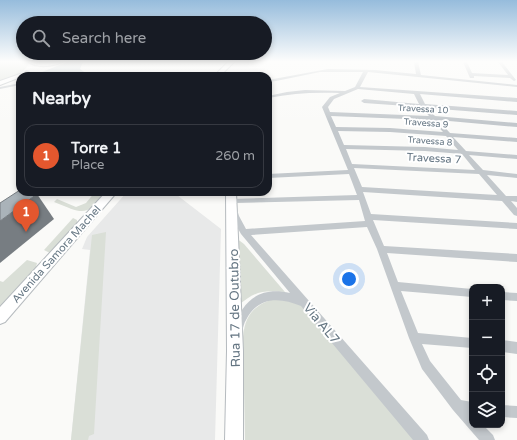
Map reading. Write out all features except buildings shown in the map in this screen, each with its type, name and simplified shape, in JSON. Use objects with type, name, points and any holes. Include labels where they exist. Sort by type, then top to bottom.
[{"type":"main road","name":"Avenida Samora Machel","points":[[0,317],[108,196]]},
{"type":"main road","name":"Rua 17 de Outubro","points":[[231,197],[235,351],[235,435]]},
{"type":"street","points":[[357,88],[360,83]]},
{"type":"street","points":[[481,83],[517,85]]},
{"type":"street","points":[[272,84],[279,94]]},
{"type":"street","points":[[0,88],[16,85]]},
{"type":"street","points":[[469,420],[426,365],[414,338],[351,169],[325,106],[326,103],[332,98],[343,92],[357,88],[517,100]]},
{"type":"street","points":[[272,96],[317,90],[343,92]]},
{"type":"street","points":[[416,92],[423,106],[517,213]]},
{"type":"street","points":[[364,101],[517,113]]},
{"type":"street","name":"Travessa 10","points":[[328,114],[434,118],[517,125]]},
{"type":"street","name":"Travessa 9","points":[[334,129],[448,134],[517,140]]},
{"type":"street","name":"Travessa 8","points":[[342,147],[401,148],[517,157]]},
{"type":"street","name":"Travessa 7","points":[[272,176],[351,169],[481,172],[517,176]]},
{"type":"street","points":[[272,196],[360,193],[503,197],[517,199]]},
{"type":"street","points":[[231,197],[263,196]]},
{"type":"street","name":"Via AL7","points":[[231,197],[235,216],[244,232],[422,440]]},
{"type":"street","points":[[244,232],[369,220],[517,226]]},
{"type":"street","points":[[381,249],[517,258]]},
{"type":"street","points":[[394,286],[469,293]]},
{"type":"street","points":[[235,351],[239,322],[250,307],[259,299],[279,295],[295,298],[308,306]]},
{"type":"street","points":[[505,296],[517,297]]},
{"type":"street","points":[[414,338],[469,343]]},
{"type":"street","points":[[505,346],[517,348]]},
{"type":"street","points":[[457,406],[469,408]]},
{"type":"street","points":[[505,411],[517,412]]},
{"type":"street","points":[[477,428],[488,440]]},
{"type":"shaded area","points":[[92,196],[106,196],[95,206],[84,211],[79,211],[54,202],[57,199],[76,207],[86,203]]},
{"type":"shaded area","points":[[123,196],[178,196],[221,229],[215,440],[71,440],[90,250],[82,249],[87,237]]},
{"type":"shaded area","points":[[73,218],[77,220],[77,224],[50,253],[44,250]]},
{"type":"shaded area","points":[[106,232],[94,434],[89,436],[88,440],[71,440],[92,235]]},
{"type":"shaded area","points":[[236,238],[244,244],[285,292],[271,291],[259,293],[237,307]]},
{"type":"shaded area","points":[[27,260],[37,263],[36,267],[0,306],[0,281],[3,282]]},
{"type":"shaded area","points":[[277,298],[298,303],[308,311],[416,440],[245,440],[244,329],[252,311],[263,303]]},
{"type":"place","name":"Torre 1","points":[[26,232]]}]
